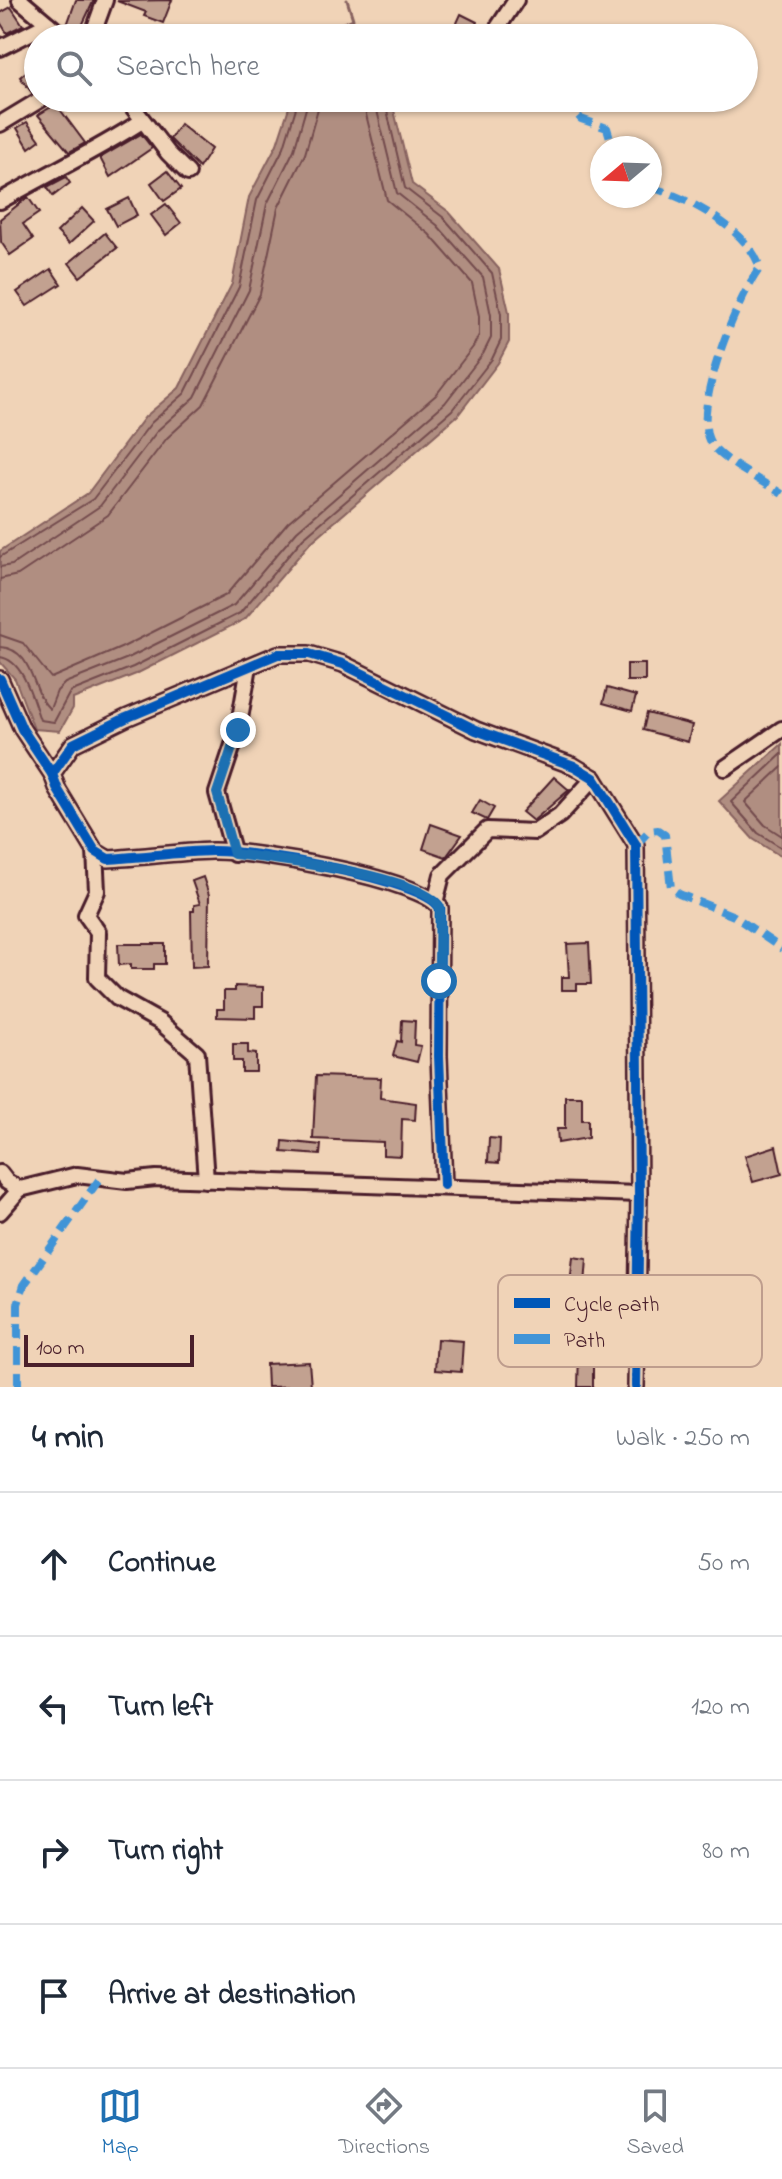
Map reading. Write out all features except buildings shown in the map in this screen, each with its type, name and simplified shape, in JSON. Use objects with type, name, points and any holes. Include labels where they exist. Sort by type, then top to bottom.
[{"type":"street","points":[[20,0],[48,24]]},
{"type":"street","points":[[95,24],[102,14],[105,0]]},
{"type":"street","points":[[500,24],[516,0]]},
{"type":"street","points":[[0,48],[24,36]]},
{"type":"street","points":[[0,124],[24,109]]},
{"type":"street","points":[[136,112],[188,173]]},
{"type":"street","points":[[0,201],[64,163],[103,147],[142,121]]},
{"type":"street","points":[[52,774],[73,744],[278,654],[309,654],[343,664],[476,730],[574,766],[594,778],[636,845],[638,1275]]},
{"type":"street","points":[[234,854],[217,793],[238,730],[249,666]]},
{"type":"street","points":[[0,679],[22,729],[52,774],[95,851],[97,891],[86,915],[98,932],[97,978],[117,998],[160,1022],[197,1054],[206,1180]]},
{"type":"street","points":[[725,768],[782,729]]},
{"type":"street","points":[[444,1185],[439,1056],[440,908],[436,899],[442,875],[487,830],[535,832],[560,815],[594,778]]},
{"type":"street","points":[[95,851],[108,859],[215,851],[333,868],[411,888],[436,899]]},
{"type":"street","points":[[0,1173],[7,1182],[20,1189]]},
{"type":"street","points":[[0,1212],[20,1189],[77,1175],[127,1181],[444,1185],[639,1194]]},
{"type":"street","points":[[636,1367],[636,1387]]},
{"type":"water","points":[[287,112],[394,112],[412,184],[449,212],[499,269],[509,312],[509,342],[498,363],[458,415],[309,544],[245,619],[136,674],[73,699],[73,708],[60,731],[34,729],[15,679],[0,662],[0,551],[88,493],[145,417],[179,388],[232,284],[249,197],[277,144]]},
{"type":"water","points":[[782,744],[782,857],[753,839],[719,801]]},
{"type":"waterway","points":[[347,0],[353,19]]},
{"type":"marked path","points":[[575,112],[581,119],[607,128],[609,136]]},
{"type":"marked path","points":[[662,191],[698,207],[730,228],[754,254],[760,268],[740,303],[719,356],[706,409],[706,430],[712,445],[726,458],[782,494]]},
{"type":"marked path","points":[[636,845],[649,831],[658,830],[665,835],[671,888],[734,916],[782,949]]},
{"type":"marked path","points":[[18,1387],[18,1304],[24,1285],[101,1177]]},
{"type":"cycle path","points":[[52,774],[73,744],[126,718],[278,654],[309,654],[343,664],[476,730],[574,766],[594,778],[636,845],[638,1275]]},
{"type":"cycle path","points":[[0,679],[22,729],[52,774],[58,790],[95,851],[108,859],[212,851],[261,855],[371,877],[427,897],[440,908],[439,1056],[444,1185]]},
{"type":"cycle path","points":[[636,1367],[636,1387]]},
{"type":"route","points":[[238,730],[217,793],[234,854],[333,868],[411,888],[436,899],[440,908],[439,981]]}]
